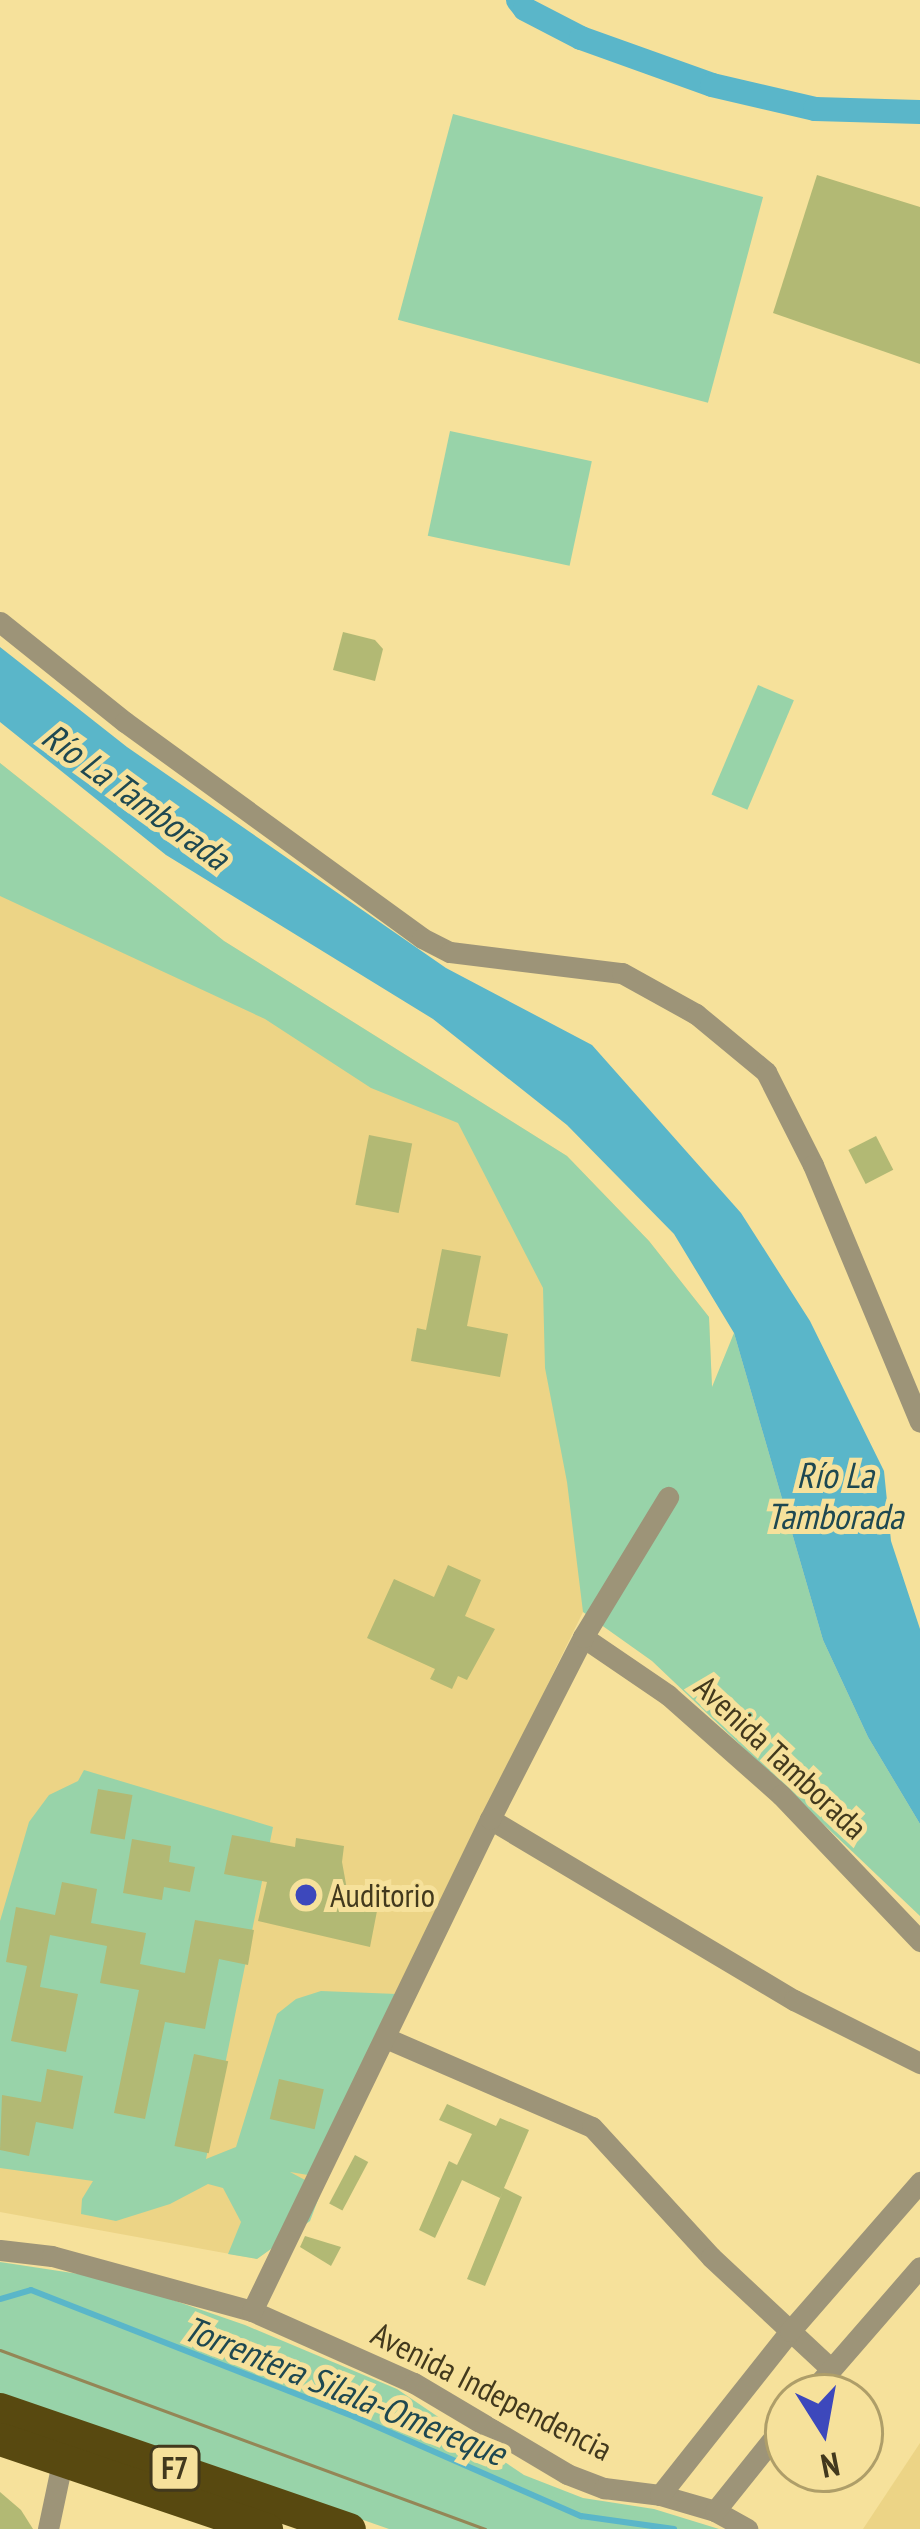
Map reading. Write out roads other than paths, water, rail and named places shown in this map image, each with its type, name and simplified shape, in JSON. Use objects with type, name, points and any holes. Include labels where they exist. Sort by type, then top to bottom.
[{"type":"highway","name":"F7","points":[[0,2409],[349,2529]]},
{"type":"highway","name":"F7","points":[[0,2439],[266,2529]]},
{"type":"street","points":[[0,622],[125,722],[422,938],[450,952],[622,973],[696,1014],[766,1072],[813,1165],[920,1422]]},
{"type":"street","points":[[252,2311],[583,1637],[668,1497]]},
{"type":"street","name":"Avenida Tamborada","points":[[583,1637],[668,1695],[781,1796],[920,1940]]},
{"type":"street","points":[[490,1819],[794,2000],[920,2063]]},
{"type":"street","points":[[386,2038],[592,2127],[711,2257],[830,2368]]},
{"type":"street","points":[[660,2495],[790,2331],[920,2182]]},
{"type":"street","name":"Avenida Independencia","points":[[0,2250],[52,2255],[252,2311],[414,2383],[567,2474],[604,2488],[660,2495],[716,2511],[747,2529]]},
{"type":"street","points":[[826,2373],[920,2267]]},
{"type":"street","points":[[716,2511],[764,2450]]},
{"type":"street","points":[[48,2529],[63,2458]]},
{"type":"water","name":"Río La Tamborada","points":[[0,647],[127,747],[446,968],[592,1045],[741,1213],[810,1321],[884,1471],[891,1541],[920,1629],[920,1824],[868,1737],[823,1640],[734,1333],[674,1234],[567,1125],[433,1019],[166,855],[0,722]]},
{"type":"waterway","points":[[518,0],[525,9],[581,38],[712,85],[815,109],[920,112]]},
{"type":"waterway","name":"Torrentera Silala-Omereque","points":[[0,2299],[31,2290],[355,2417],[581,2516],[674,2529]]},
{"type":"tram line","points":[[0,2350],[485,2529]]},
{"type":"place","name":"Auditorio","points":[[306,1895]]}]
